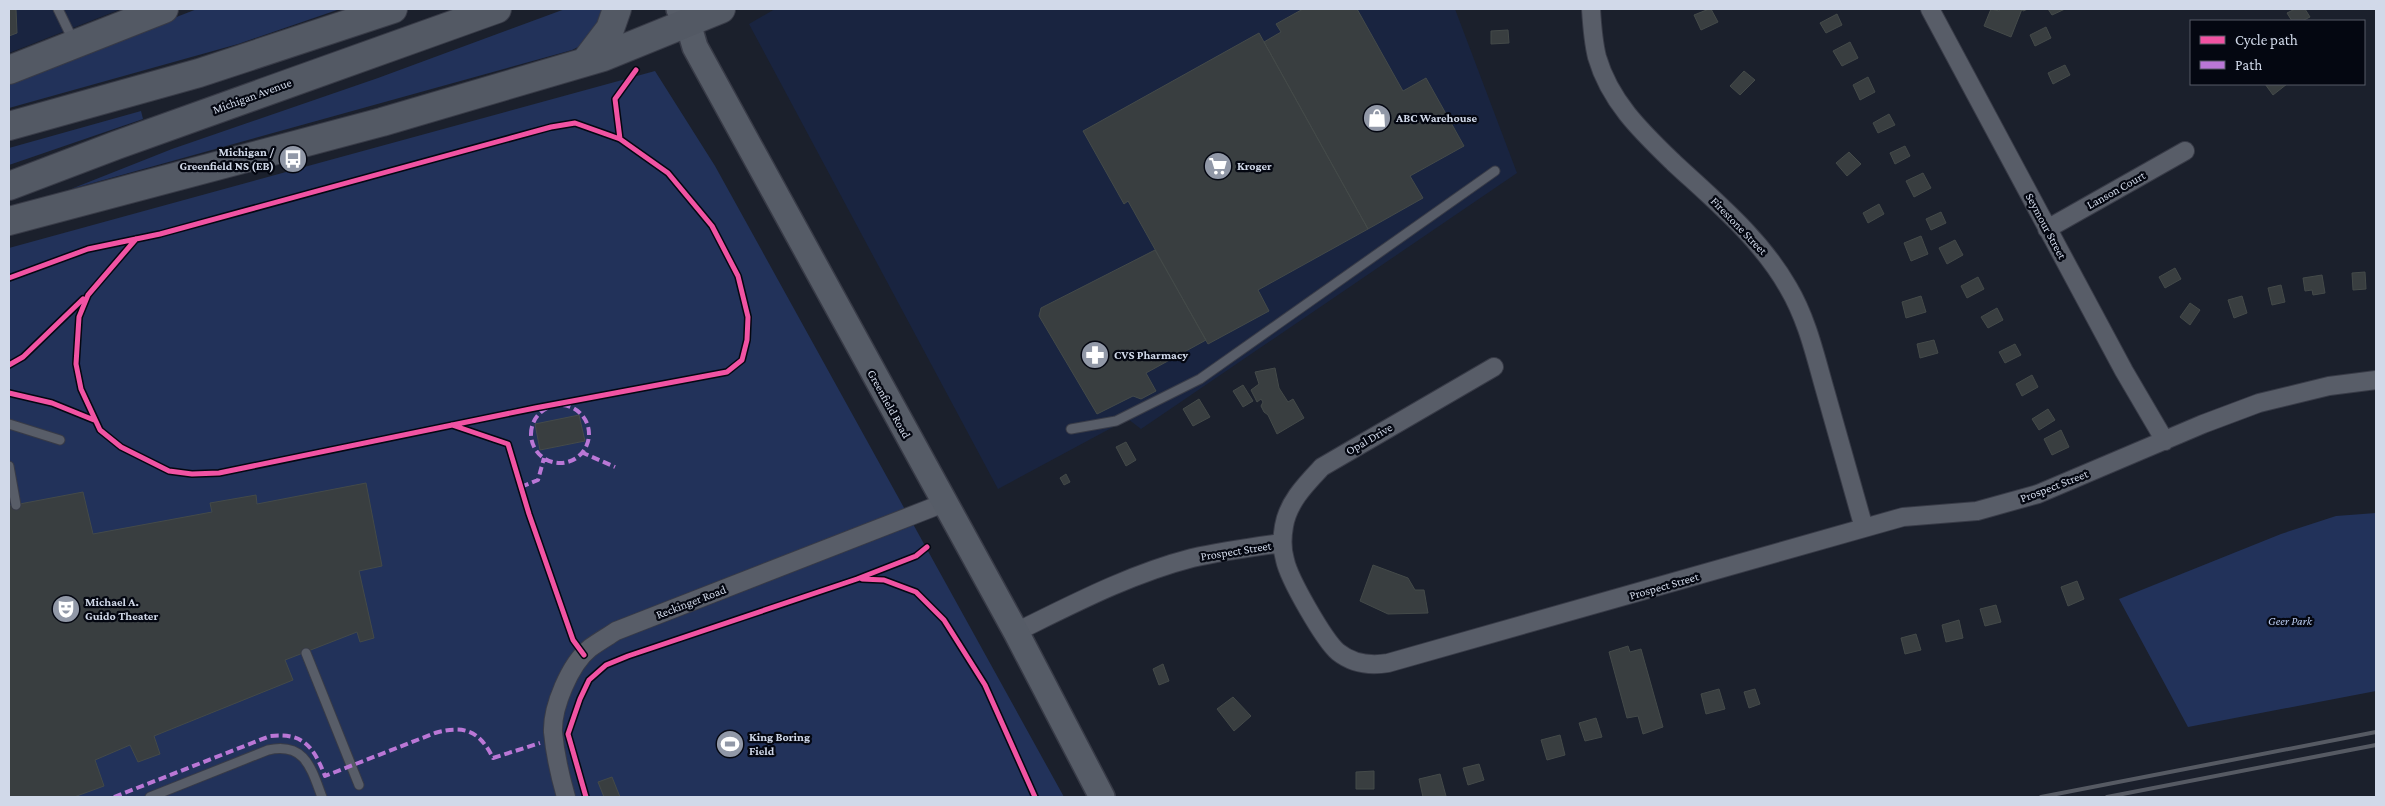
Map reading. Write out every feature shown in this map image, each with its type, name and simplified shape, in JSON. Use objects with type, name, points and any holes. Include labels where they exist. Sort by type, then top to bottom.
[{"type":"main road","points":[[9,70],[75,44],[134,15],[164,9]]},
{"type":"main road","points":[[9,126],[199,74],[393,9]]},
{"type":"main road","name":"Michigan Avenue","points":[[9,186],[117,145],[497,9]]},
{"type":"main road","points":[[9,221],[382,122],[585,62],[684,16],[721,9]]},
{"type":"main road","points":[[585,62],[602,40],[616,13]]},
{"type":"main road","name":"Greenfield Road","points":[[684,16],[695,47],[1016,632],[1102,797]]},
{"type":"street","name":"Firestone Street","points":[[1592,9],[1593,38],[1598,58],[1604,76],[1620,105],[1646,136],[1748,233],[1778,269],[1790,289],[1808,331],[1864,528]]},
{"type":"street","name":"Seymour Street","points":[[1930,9],[2124,371],[2165,441]]},
{"type":"street","name":"Lanson Court","points":[[2047,228],[2185,151]]},
{"type":"street","name":"Opal Drive","points":[[1282,544],[1288,510],[1301,489],[1322,467],[1494,367]]},
{"type":"street","name":"Prospect Street","points":[[1016,632],[1104,589],[1169,565],[1224,551],[1282,544],[1290,576],[1331,644],[1349,659],[1374,665],[1426,653],[1903,517],[1977,511],[2038,494],[2259,403],[2328,386],[2376,380]]},
{"type":"street","name":"Reckinger Road","points":[[566,797],[559,773],[553,730],[560,696],[570,673],[588,649],[616,631],[944,503]]},
{"type":"lane","points":[[58,9],[75,44]]},
{"type":"lane","points":[[1071,429],[1116,421],[1200,379],[1495,171]]},
{"type":"lane","points":[[9,424],[60,440]]},
{"type":"lane","points":[[9,466],[16,505]]},
{"type":"lane","points":[[306,653],[359,786]]},
{"type":"lane","points":[[150,797],[268,750],[285,748],[298,752],[304,757],[322,797]]},
{"type":"shaded area","points":[[9,9],[121,9],[9,53]]},
{"type":"shaded area","points":[[775,9],[1455,9],[1517,173],[1141,429],[1128,419],[998,489],[749,24]]},
{"type":"green space","points":[[197,9],[340,9],[238,44],[9,108],[9,82]]},
{"type":"green space","points":[[565,9],[604,9],[601,23],[595,34],[585,43],[572,50],[71,189],[172,149],[378,78]]},
{"type":"green space","points":[[655,71],[715,166],[1064,797],[9,797],[9,248]]},
{"type":"green space","points":[[141,111],[143,119],[9,165],[9,148]]},
{"type":"green space","name":"Geer Park","points":[[2376,513],[2376,691],[2188,727],[2119,599],[2281,534],[2336,516]]},
{"type":"building","points":[[9,9],[16,9],[17,33],[9,36]]},
{"type":"building","name":"ABC Warehouse","points":[[1303,9],[1357,9],[1403,91],[1426,78],[1464,146],[1410,176],[1423,198],[1368,229],[1264,42],[1281,32],[1276,24]]},
{"type":"building","points":[[1711,9],[1718,22],[1701,30],[1694,15]]},
{"type":"building","points":[[1991,9],[1999,11],[2000,9],[2022,9],[2011,37],[1984,26]]},
{"type":"building","points":[[2048,9],[2065,9],[2052,15]]},
{"type":"building","points":[[2295,9],[2305,9],[2310,17],[2304,20],[2291,20],[2287,13]]},
{"type":"building","points":[[1837,14],[1842,25],[1826,33],[1820,23]]},
{"type":"building","points":[[2046,27],[2051,38],[2035,46],[2030,35]]},
{"type":"building","points":[[1508,30],[1509,43],[1491,44],[1491,31]]},
{"type":"building","name":"Kroger","points":[[1259,33],[1368,229],[1258,290],[1269,311],[1208,344],[1128,201],[1124,204],[1083,131]]},
{"type":"building","points":[[1850,42],[1858,58],[1842,66],[1833,51]]},
{"type":"building","points":[[2065,65],[2070,75],[2053,84],[2048,73]]},
{"type":"building","points":[[1744,71],[1755,80],[1740,95],[1730,86]]},
{"type":"building","points":[[1868,77],[1875,92],[1860,100],[1853,85]]},
{"type":"building","points":[[2266,85],[2286,85],[2273,95]]},
{"type":"building","points":[[1889,114],[1895,125],[1878,133],[1873,123]]},
{"type":"building","points":[[1905,146],[1910,156],[1895,164],[1890,153]]},
{"type":"building","points":[[1849,152],[1861,164],[1847,176],[1836,163]]},
{"type":"building","points":[[1923,173],[1931,188],[1914,197],[1906,181]]},
{"type":"building","points":[[1879,204],[1884,214],[1868,223],[1863,213]]},
{"type":"building","points":[[1941,212],[1946,223],[1931,230],[1926,219]]},
{"type":"building","points":[[1921,236],[1928,254],[1911,261],[1904,243]]},
{"type":"building","points":[[1955,240],[1963,255],[1947,264],[1939,248]]},
{"type":"building","name":"CVS Pharmacy","points":[[1155,250],[1206,340],[1146,373],[1156,391],[1141,399],[1133,396],[1097,414],[1039,316],[1041,308]]},
{"type":"building","points":[[2175,268],[2181,279],[2165,288],[2159,277]]},
{"type":"building","points":[[2365,272],[2366,289],[2353,290],[2352,273]]},
{"type":"building","points":[[2322,275],[2325,293],[2313,295],[2312,290],[2305,291],[2303,278]]},
{"type":"building","points":[[1978,277],[1984,289],[1967,298],[1961,286]]},
{"type":"building","points":[[2281,285],[2285,302],[2272,305],[2268,288]]},
{"type":"building","points":[[1921,296],[1926,312],[1906,318],[1902,302]]},
{"type":"building","points":[[2242,296],[2247,313],[2234,318],[2228,300]]},
{"type":"building","points":[[2190,303],[2200,310],[2190,325],[2180,317]]},
{"type":"building","points":[[1997,308],[2003,320],[1988,328],[1981,317]]},
{"type":"building","points":[[1934,340],[1938,353],[1920,358],[1917,344]]},
{"type":"building","points":[[2015,344],[2021,355],[2005,363],[1999,352]]},
{"type":"building","points":[[1275,368],[1279,388],[1288,402],[1293,399],[1304,418],[1277,434],[1268,415],[1261,406],[1263,402],[1261,399],[1257,402],[1251,390],[1259,384],[1255,372]]},
{"type":"building","points":[[2032,375],[2038,387],[2022,396],[2016,384]]},
{"type":"building","points":[[1243,385],[1253,401],[1243,407],[1233,391]]},
{"type":"building","points":[[1199,399],[1210,417],[1193,426],[1183,409]]},
{"type":"building","points":[[2048,409],[2055,420],[2039,430],[2032,419]]},
{"type":"building","points":[[579,415],[585,441],[540,450],[535,424]]},
{"type":"building","points":[[2061,430],[2069,447],[2052,455],[2044,439]]},
{"type":"building","points":[[1126,442],[1136,460],[1126,466],[1116,447]]},
{"type":"building","points":[[1066,474],[1070,482],[1064,485],[1060,478]]},
{"type":"building","points":[[366,483],[382,566],[359,571],[374,638],[360,642],[357,632],[285,660],[293,680],[154,736],[160,754],[138,762],[130,745],[95,760],[104,786],[74,797],[9,797],[9,506],[83,492],[93,534],[212,512],[210,503],[256,495],[257,504]]},
{"type":"building","points":[[1373,565],[1408,578],[1415,590],[1424,590],[1428,613],[1388,614],[1360,601]]},
{"type":"building","points":[[2077,581],[2084,599],[2068,606],[2061,587]]},
{"type":"building","points":[[1996,605],[2001,622],[1985,626],[1980,609]]},
{"type":"building","points":[[1959,620],[1963,638],[1946,642],[1942,625]]},
{"type":"building","points":[[1916,634],[1921,650],[1905,654],[1901,638]]},
{"type":"building","points":[[1628,646],[1630,652],[1641,649],[1663,727],[1643,734],[1638,716],[1627,718],[1609,652]]},
{"type":"building","points":[[1163,664],[1169,681],[1159,685],[1153,669]]},
{"type":"building","points":[[1719,689],[1725,709],[1706,714],[1701,694]]},
{"type":"building","points":[[1755,689],[1760,704],[1749,708],[1744,692]]},
{"type":"building","points":[[1233,697],[1251,716],[1234,731],[1217,709]]},
{"type":"building","points":[[1596,718],[1602,737],[1585,741],[1579,723]]},
{"type":"building","points":[[1560,735],[1565,755],[1547,760],[1541,740]]},
{"type":"building","points":[[1479,764],[1484,780],[1468,785],[1463,768]]},
{"type":"building","points":[[1374,771],[1374,789],[1356,789],[1356,772]]},
{"type":"building","points":[[1440,774],[1446,796],[1423,797],[1419,779]]},
{"type":"building","points":[[612,777],[620,797],[604,797],[598,782]]},
{"type":"railway","points":[[2041,797],[2376,732]]},
{"type":"railway","points":[[2107,797],[2376,745]]},
{"type":"marked path","points":[[560,405],[576,410],[584,418],[589,434],[584,450],[576,458],[560,463],[544,458],[536,450],[531,434],[536,418],[544,410],[560,405]]},
{"type":"marked path","points":[[581,452],[615,467]]},
{"type":"marked path","points":[[521,487],[538,480],[544,458]]},
{"type":"marked path","points":[[114,797],[270,736],[282,735],[306,744],[317,757],[325,776],[435,733],[445,731],[462,730],[470,732],[482,741],[493,758],[540,743]]},
{"type":"cycle path","points":[[620,139],[615,99],[636,70]]},
{"type":"cycle path","points":[[9,278],[88,249],[160,234],[551,127],[575,123],[620,139],[668,173],[712,226],[738,276],[748,317],[747,340],[742,360],[727,372],[535,408],[219,473],[192,474],[169,471],[121,447],[100,430],[81,389],[76,364],[79,317],[88,295],[136,239]]},
{"type":"cycle path","points":[[9,365],[23,357],[83,299]]},
{"type":"cycle path","points":[[9,393],[52,403],[94,420]]},
{"type":"cycle path","points":[[452,425],[508,444],[529,514],[573,640],[584,655]]},
{"type":"cycle path","points":[[586,797],[568,734],[580,699],[589,680],[606,665],[857,579],[916,556],[927,547]]},
{"type":"cycle path","points":[[862,579],[884,580],[916,592],[944,620],[985,685],[1035,797]]},
{"type":"place","name":"ABC Warehouse","points":[[1377,118]]},
{"type":"place","name":"Michigan / Greenfield NS (EB)","points":[[293,159]]},
{"type":"place","name":"Kroger","points":[[1218,166]]},
{"type":"place","name":"CVS Pharmacy","points":[[1095,355]]},
{"type":"place","name":"Michael A. Guido Theater","points":[[66,609]]},
{"type":"place","name":"King Boring Field","points":[[730,744]]}]
